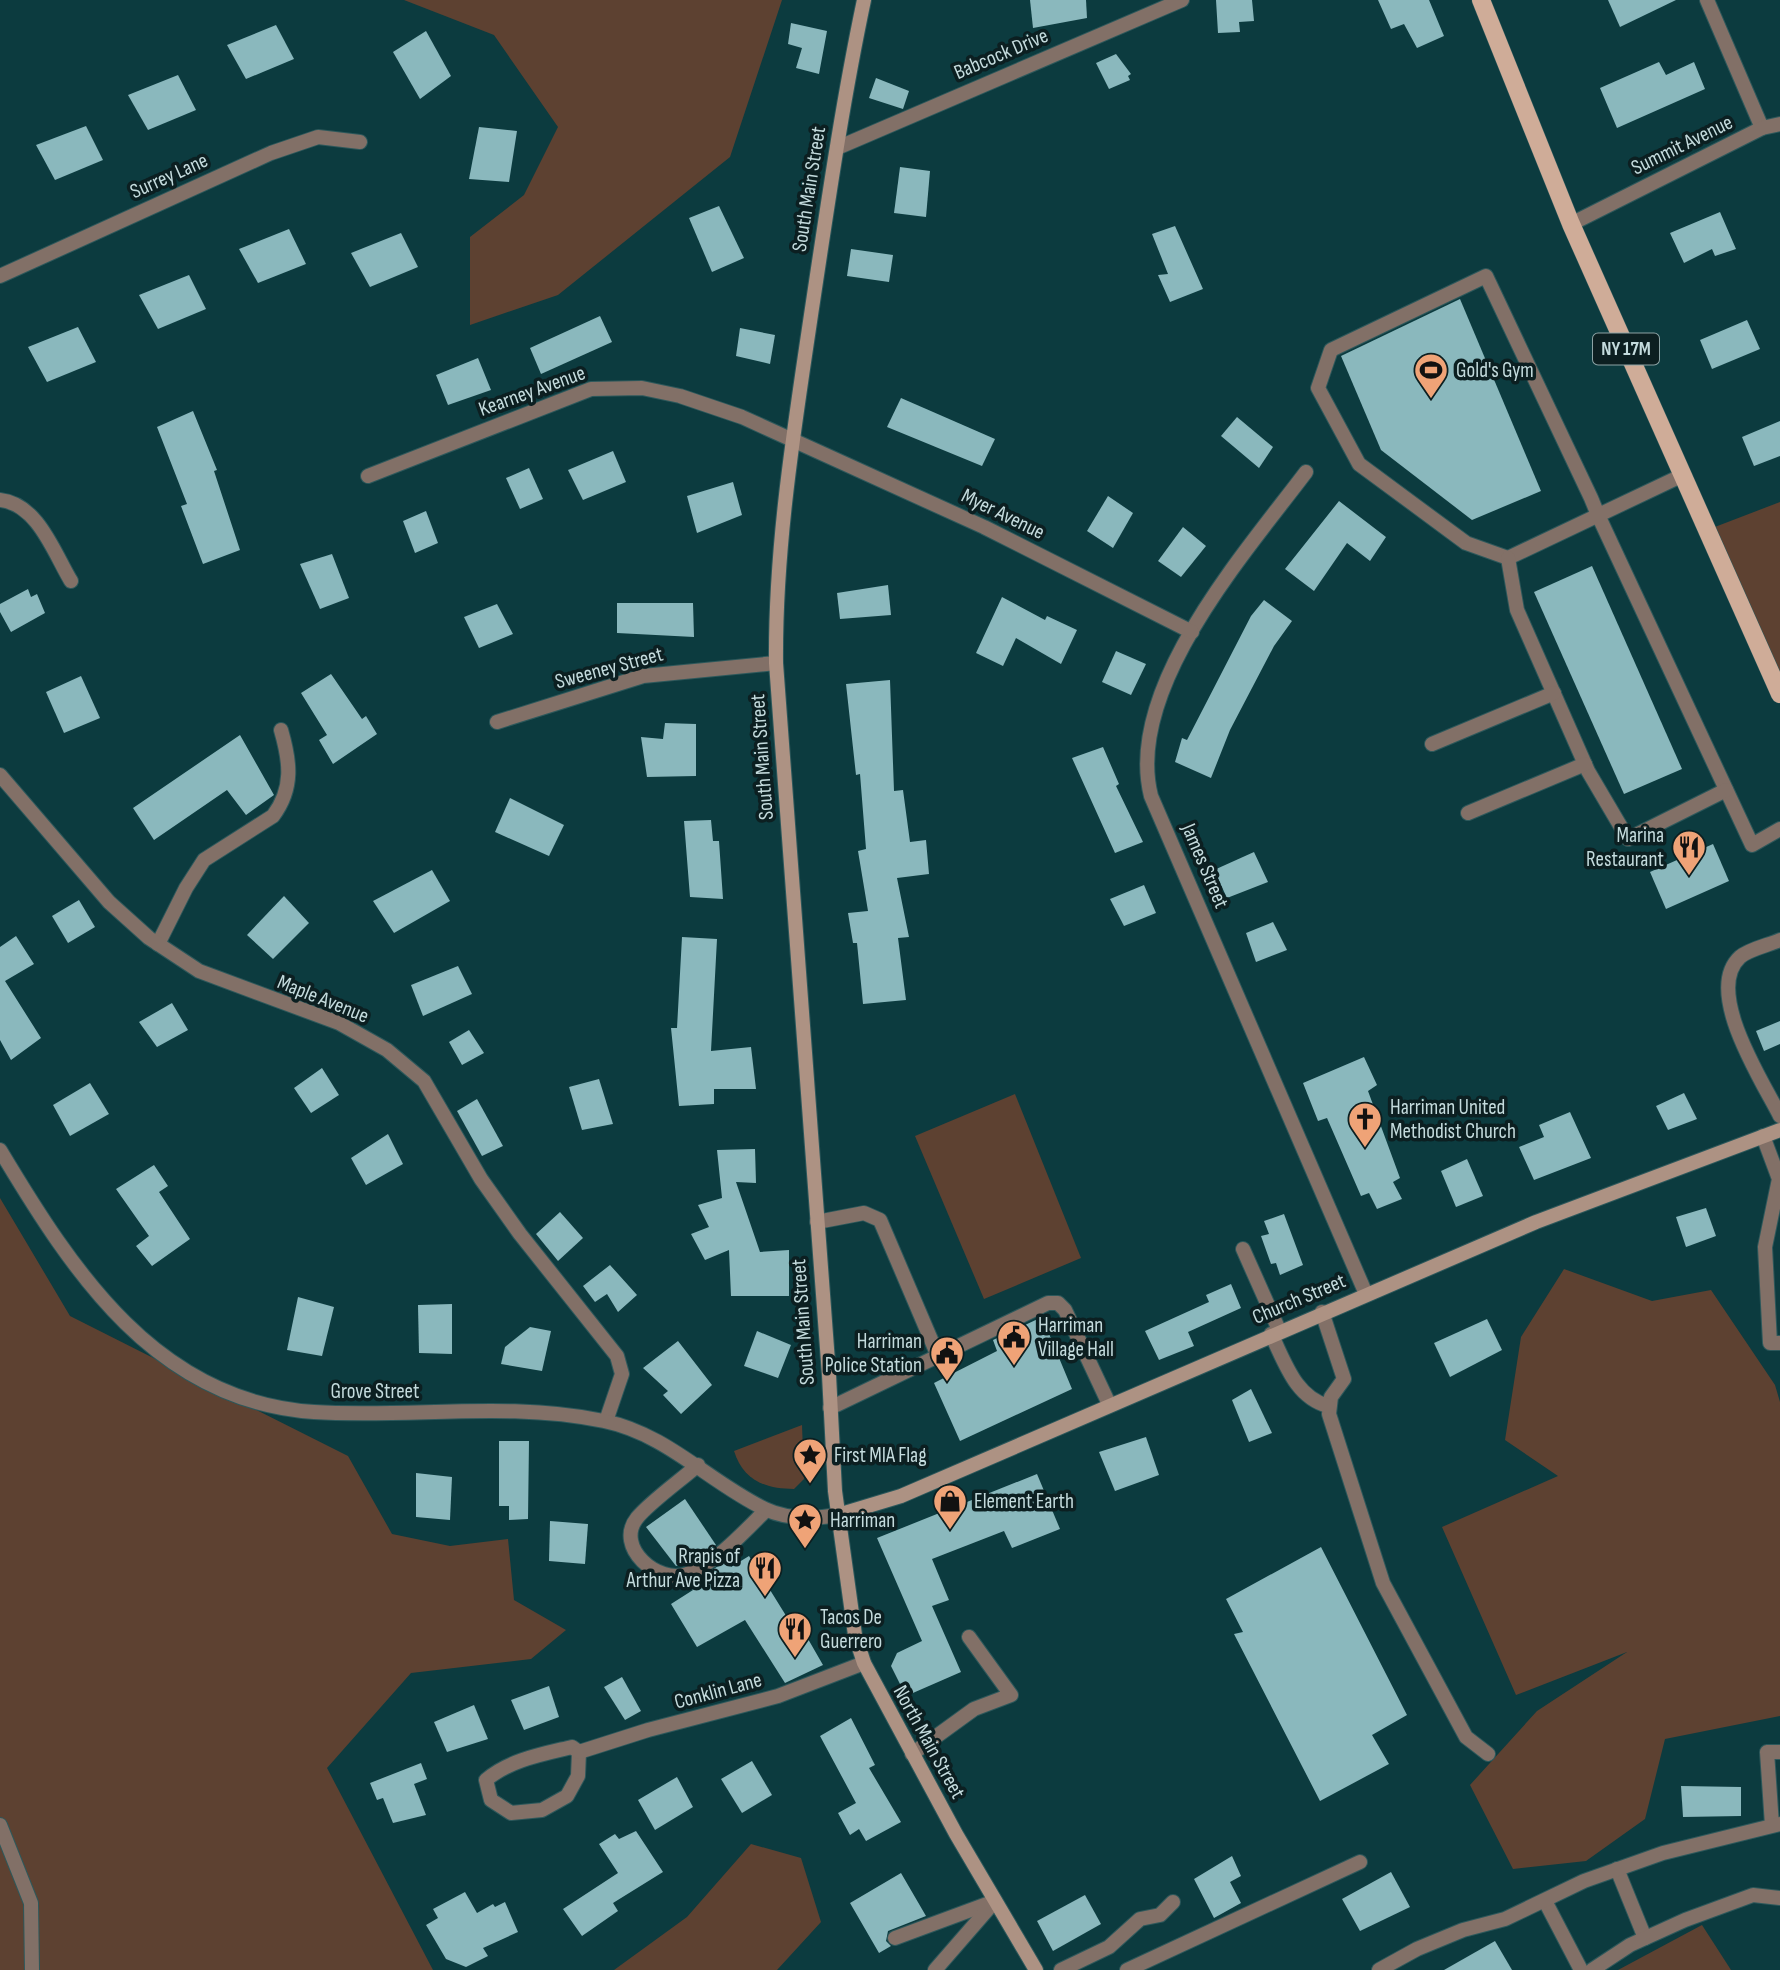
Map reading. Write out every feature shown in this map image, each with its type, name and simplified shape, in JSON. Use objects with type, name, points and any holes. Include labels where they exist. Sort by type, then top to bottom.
[{"type":"main road","name":"NY 17M","points":[[1481,0],[1571,224],[1780,694]]},
{"type":"street","name":"South Main Street","points":[[838,1516],[776,663],[776,587],[792,440],[837,148],[864,0]]},
{"type":"street","name":"Babcock Drive","points":[[837,148],[1182,0]]},
{"type":"street","name":"Summit Avenue","points":[[1571,224],[1762,128],[1707,0]]},
{"type":"street","points":[[1762,128],[1780,124]]},
{"type":"street","name":"Surrey Lane","points":[[0,276],[271,153],[318,137],[360,142]]},
{"type":"street","points":[[1683,475],[1598,515],[1508,558],[1466,543],[1359,464],[1318,388],[1331,350],[1486,276],[1598,515],[1726,790],[1752,845],[1780,829]]},
{"type":"street","name":"Kearney Avenue","points":[[368,476],[591,389],[642,388],[680,396],[742,417],[792,440]]},
{"type":"street","name":"Myer Avenue","points":[[792,440],[984,527],[1192,632]]},
{"type":"street","name":"James Street","points":[[1306,472],[1213,596],[1192,632],[1167,680],[1149,732],[1145,765],[1151,796],[1366,1294]]},
{"type":"street","points":[[0,500],[18,505],[36,521],[71,582]]},
{"type":"street","points":[[1508,558],[1517,610],[1585,764],[1628,839],[1726,790]]},
{"type":"street","name":"Sweeney Street","points":[[498,722],[643,677],[776,663]]},
{"type":"street","points":[[1432,744],[1554,693]]},
{"type":"street","points":[[158,944],[186,888],[204,860],[273,816],[280,807],[290,768],[281,730]]},
{"type":"street","points":[[1468,813],[1585,764]]},
{"type":"street","name":"Maple Avenue","points":[[0,775],[109,902],[158,944],[199,971],[339,1023],[387,1050],[424,1081],[481,1179],[520,1234],[617,1356],[622,1374],[606,1421]]},
{"type":"street","points":[[1780,940],[1740,957],[1729,976],[1728,997],[1732,1018],[1780,1116]]},
{"type":"street","name":"Church Street","points":[[838,1516],[901,1496],[1275,1332],[1536,1222],[1780,1130]]},
{"type":"street","points":[[1763,1136],[1779,1179],[1765,1247],[1770,1343],[1780,1343]]},
{"type":"street","name":"Grove Street","points":[[0,1150],[75,1269],[136,1336],[205,1382],[259,1403],[313,1412],[532,1411],[606,1421],[664,1443],[766,1510],[810,1520],[838,1516]]},
{"type":"street","points":[[817,1222],[864,1213],[880,1220],[938,1356]]},
{"type":"street","points":[[1242,1249],[1299,1389],[1314,1402],[1328,1406]]},
{"type":"street","points":[[830,1408],[1048,1303],[1058,1303],[1065,1310],[1109,1404]]},
{"type":"street","points":[[1322,1312],[1344,1379],[1328,1406],[1383,1583],[1466,1737],[1489,1754]]},
{"type":"street","points":[[698,1465],[636,1519],[630,1535],[631,1545],[639,1557],[655,1571],[669,1577],[686,1574],[744,1532],[766,1510]]},
{"type":"street","name":"North Main Street","points":[[838,1516],[855,1635],[864,1663],[912,1754],[1037,1970]]},
{"type":"street","points":[[912,1754],[974,1709],[1011,1695],[969,1637]]},
{"type":"street","name":"Conklin Lane","points":[[579,1752],[648,1730],[778,1696],[864,1663]]},
{"type":"street","name":"Conklin Lane","points":[[572,1747],[579,1752],[578,1776],[566,1796],[542,1810],[511,1813],[491,1800],[486,1780],[496,1771],[535,1756],[572,1747]]},
{"type":"street","points":[[1379,1970],[1429,1944],[1463,1930],[1505,1919],[1584,1881],[1675,1849],[1776,1825],[1767,1752],[1780,1752]]},
{"type":"street","points":[[0,1825],[32,1903],[32,1970]]},
{"type":"street","points":[[1127,1970],[1360,1861]]},
{"type":"street","points":[[1617,1869],[1646,1938]]},
{"type":"street","points":[[1592,1970],[1646,1938],[1753,1895],[1780,1898]]},
{"type":"street","points":[[895,1938],[995,1901]]},
{"type":"street","points":[[934,1970],[995,1901]]},
{"type":"street","points":[[1545,1901],[1581,1970]]},
{"type":"street","points":[[1061,1970],[1110,1947],[1140,1919],[1160,1915],[1173,1902]]},
{"type":"shaded area","points":[[404,0],[782,0],[730,157],[558,295],[470,325],[470,237],[524,195],[558,127],[494,35]]},
{"type":"shaded area","points":[[1780,502],[1780,694],[1707,530]]},
{"type":"shaded area","points":[[1015,1094],[1081,1258],[984,1299],[915,1136]]},
{"type":"shaded area","points":[[0,1198],[70,1316],[348,1456],[392,1534],[450,1546],[508,1539],[514,1600],[566,1630],[531,1659],[411,1673],[327,1768],[433,1970],[0,1970]]},
{"type":"shaded area","points":[[1564,1269],[1652,1301],[1711,1290],[1775,1385],[1780,1402],[1780,1716],[1665,1739],[1645,1819],[1586,1861],[1513,1869],[1470,1785],[1537,1711],[1627,1652],[1516,1695],[1442,1527],[1558,1476],[1505,1440],[1521,1337]]},
{"type":"shaded area","points":[[802,1425],[804,1479],[794,1489],[765,1485],[749,1476],[743,1469],[734,1451]]},
{"type":"shaded area","points":[[751,1844],[801,1858],[821,1922],[777,1970],[614,1970],[687,1917]]},
{"type":"shaded area","points":[[1702,1925],[1731,1970],[1618,1970]]},
{"type":"building","points":[[1030,0],[1086,0],[1087,18],[1033,28]]},
{"type":"building","points":[[1216,0],[1252,0],[1254,21],[1239,22],[1240,32],[1218,33]]},
{"type":"building","points":[[1378,0],[1429,0],[1444,36],[1417,48],[1404,24],[1391,29]]},
{"type":"building","points":[[1608,0],[1676,0],[1620,27]]},
{"type":"building","points":[[791,23],[827,31],[819,74],[796,68],[802,48],[788,44]]},
{"type":"building","points":[[276,25],[294,59],[246,79],[227,45]]},
{"type":"building","points":[[426,31],[451,76],[420,99],[393,52]]},
{"type":"building","points":[[1116,54],[1131,74],[1128,76],[1130,80],[1109,89],[1096,63]]},
{"type":"building","points":[[1659,62],[1666,75],[1694,62],[1705,89],[1617,128],[1600,88]]},
{"type":"building","points":[[178,75],[196,110],[148,130],[128,95]]},
{"type":"building","points":[[876,78],[909,91],[903,109],[869,98]]},
{"type":"building","points":[[86,126],[103,160],[55,180],[36,145]]},
{"type":"building","points":[[479,127],[517,131],[509,182],[469,179]]},
{"type":"building","points":[[900,167],[930,171],[926,217],[894,213]]},
{"type":"building","points":[[719,206],[744,258],[712,272],[689,218]]},
{"type":"building","points":[[1720,212],[1736,249],[1715,256],[1712,249],[1684,263],[1670,233]]},
{"type":"building","points":[[1175,226],[1203,289],[1170,302],[1158,275],[1168,274],[1152,234]]},
{"type":"building","points":[[289,229],[306,264],[258,283],[239,249]]},
{"type":"building","points":[[401,233],[418,267],[370,287],[351,253]]},
{"type":"building","points":[[851,249],[893,255],[889,282],[847,276]]},
{"type":"building","points":[[189,275],[206,309],[158,329],[139,295]]},
{"type":"building","name":"Gold's Gym","points":[[1460,299],[1541,491],[1472,520],[1381,450],[1341,356]]},
{"type":"building","points":[[600,316],[612,342],[541,374],[530,348]]},
{"type":"building","points":[[1747,320],[1760,349],[1712,369],[1700,340]]},
{"type":"building","points":[[78,327],[96,362],[47,382],[28,347]]},
{"type":"building","points":[[740,328],[775,335],[770,364],[736,356]]},
{"type":"building","points":[[478,358],[491,390],[448,405],[436,375]]},
{"type":"building","points":[[901,398],[995,439],[982,466],[887,427]]},
{"type":"building","points":[[193,411],[217,470],[214,471],[240,550],[203,564],[181,506],[187,504],[157,427]]},
{"type":"building","points":[[1237,417],[1273,447],[1259,468],[1221,436]]},
{"type":"building","points":[[1780,421],[1780,456],[1754,466],[1742,437]]},
{"type":"building","points":[[613,451],[626,482],[583,500],[568,470]]},
{"type":"building","points":[[529,468],[543,499],[520,509],[506,478]]},
{"type":"building","points":[[733,482],[742,515],[697,533],[687,496]]},
{"type":"building","points":[[1108,496],[1133,513],[1113,548],[1087,531]]},
{"type":"building","points":[[1339,501],[1386,537],[1370,561],[1347,543],[1314,591],[1285,569]]},
{"type":"building","points":[[426,511],[438,543],[415,553],[403,521]]},
{"type":"building","points":[[1183,527],[1206,546],[1181,577],[1158,561]]},
{"type":"building","points":[[332,554],[349,598],[320,609],[300,564]]},
{"type":"building","points":[[1592,566],[1682,769],[1624,794],[1534,592]]},
{"type":"building","points":[[888,585],[891,615],[840,619],[837,593]]},
{"type":"building","points":[[28,589],[31,597],[37,594],[45,613],[11,632],[0,612],[0,604]]},
{"type":"building","points":[[1002,597],[1045,620],[1047,616],[1077,630],[1061,664],[1016,638],[1003,666],[976,653]]},
{"type":"building","points":[[1264,600],[1292,621],[1274,646],[1230,730],[1211,778],[1175,762],[1182,738],[1187,740],[1251,616]]},
{"type":"building","points":[[617,603],[693,603],[694,637],[617,633]]},
{"type":"building","points":[[497,604],[513,634],[479,648],[464,617]]},
{"type":"building","points":[[1116,651],[1146,664],[1131,695],[1102,682]]},
{"type":"building","points":[[331,674],[362,719],[366,716],[377,734],[333,764],[319,740],[327,735],[301,693]]},
{"type":"building","points":[[81,676],[100,718],[64,733],[46,692]]},
{"type":"building","points":[[890,680],[894,791],[903,790],[910,842],[926,840],[929,874],[897,878],[909,937],[898,938],[906,1000],[863,1004],[857,943],[853,943],[848,913],[868,911],[858,851],[866,849],[860,774],[856,775],[846,684]]},
{"type":"building","points":[[665,723],[696,724],[696,776],[647,777],[641,737],[663,739]]},
{"type":"building","points":[[240,735],[274,795],[246,815],[227,790],[154,840],[133,808]]},
{"type":"building","points":[[1103,747],[1119,784],[1116,786],[1143,842],[1115,853],[1072,758]]},
{"type":"building","points":[[510,798],[564,825],[549,856],[495,832]]},
{"type":"building","points":[[711,820],[713,841],[719,841],[723,899],[690,897],[684,821]]},
{"type":"building","name":"Marina Restaurant","points":[[1713,844],[1729,881],[1666,909],[1650,872]]},
{"type":"building","points":[[1254,852],[1268,882],[1227,898],[1214,870]]},
{"type":"building","points":[[432,870],[450,901],[394,933],[373,901]]},
{"type":"building","points":[[1144,885],[1156,913],[1124,926],[1110,899]]},
{"type":"building","points":[[284,896],[309,923],[273,959],[247,935]]},
{"type":"building","points":[[79,900],[95,927],[68,943],[52,916]]},
{"type":"building","points":[[1273,922],[1287,950],[1256,962],[1246,933]]},
{"type":"building","points":[[16,936],[34,964],[5,981],[41,1038],[11,1060],[0,1040],[0,947]]},
{"type":"building","points":[[682,937],[717,939],[711,1051],[751,1047],[756,1089],[714,1089],[714,1104],[679,1106],[671,1028],[677,1028]]},
{"type":"building","points":[[458,966],[472,994],[423,1016],[411,985]]},
{"type":"building","points":[[172,1003],[188,1030],[157,1047],[139,1022]]},
{"type":"building","points":[[1780,1021],[1780,1044],[1764,1051],[1756,1031]]},
{"type":"building","points":[[469,1030],[484,1053],[462,1065],[449,1042]]},
{"type":"building","name":"Harriman United Methodist Church","points":[[1364,1057],[1377,1085],[1368,1091],[1400,1178],[1393,1182],[1402,1199],[1377,1209],[1369,1193],[1361,1196],[1327,1118],[1318,1121],[1303,1083]]},
{"type":"building","points":[[322,1068],[339,1095],[311,1113],[294,1088]]},
{"type":"building","points":[[599,1079],[613,1124],[582,1130],[569,1087]]},
{"type":"building","points":[[90,1083],[109,1114],[70,1136],[53,1105]]},
{"type":"building","points":[[1684,1093],[1697,1119],[1668,1130],[1656,1106]]},
{"type":"building","points":[[477,1099],[503,1146],[482,1156],[457,1111]]},
{"type":"building","points":[[1570,1112],[1591,1158],[1534,1180],[1519,1147],[1544,1137],[1539,1125]]},
{"type":"building","points":[[388,1134],[403,1164],[366,1185],[351,1158]]},
{"type":"building","points":[[755,1149],[756,1183],[736,1182],[760,1252],[789,1250],[789,1296],[731,1296],[729,1250],[705,1260],[691,1234],[709,1227],[698,1205],[722,1198],[717,1150]]},
{"type":"building","points":[[1467,1159],[1483,1196],[1456,1207],[1441,1171]]},
{"type":"building","points":[[154,1165],[168,1186],[159,1192],[190,1239],[152,1266],[136,1246],[149,1236],[116,1189]]},
{"type":"building","points":[[1706,1208],[1716,1236],[1686,1247],[1676,1217]]},
{"type":"building","points":[[560,1212],[583,1238],[558,1261],[536,1234]]},
{"type":"building","points":[[1284,1214],[1303,1265],[1280,1275],[1276,1263],[1271,1264],[1261,1236],[1269,1234],[1264,1221]]},
{"type":"building","points":[[610,1265],[637,1295],[618,1312],[607,1294],[595,1302],[583,1286]]},
{"type":"building","points":[[1231,1284],[1241,1308],[1188,1332],[1194,1346],[1159,1360],[1145,1331],[1209,1302],[1206,1295]]},
{"type":"building","points":[[298,1297],[334,1307],[322,1356],[287,1350]]},
{"type":"building","points":[[452,1304],[452,1354],[419,1353],[418,1305]]},
{"type":"building","name":"Harriman Village Hall","points":[[1042,1317],[1072,1389],[960,1441],[934,1383],[997,1351],[993,1340]]},
{"type":"building","points":[[1487,1319],[1502,1350],[1450,1377],[1434,1343]]},
{"type":"building","points":[[530,1327],[551,1331],[542,1371],[501,1364],[505,1347]]},
{"type":"building","points":[[757,1331],[791,1345],[778,1378],[744,1366]]},
{"type":"building","points":[[678,1341],[712,1385],[681,1414],[663,1395],[668,1391],[643,1368]]},
{"type":"building","points":[[1251,1389],[1272,1433],[1249,1442],[1232,1400]]},
{"type":"building","points":[[1146,1437],[1159,1475],[1115,1491],[1099,1452]]},
{"type":"building","points":[[499,1441],[529,1441],[528,1519],[509,1520],[509,1506],[499,1506]]},
{"type":"building","points":[[416,1473],[452,1477],[450,1520],[416,1517]]},
{"type":"building","points":[[1037,1474],[1060,1529],[1012,1548],[1004,1531],[932,1559],[949,1600],[932,1606],[961,1672],[906,1696],[891,1666],[897,1653],[922,1641],[877,1538]]},
{"type":"building","points":[[685,1499],[716,1545],[693,1560],[676,1566],[646,1527]]},
{"type":"building","points":[[550,1521],[588,1524],[585,1564],[549,1561]]},
{"type":"building","points":[[1321,1547],[1407,1715],[1372,1735],[1389,1764],[1320,1801],[1234,1634],[1243,1632],[1226,1599]]},
{"type":"building","points":[[749,1556],[798,1635],[804,1632],[823,1665],[785,1683],[745,1620],[697,1647],[671,1604],[693,1590],[688,1584],[727,1561],[731,1567]]},
{"type":"building","points":[[622,1677],[641,1711],[625,1720],[604,1687]]},
{"type":"building","points":[[549,1686],[559,1717],[524,1730],[511,1700]]},
{"type":"building","points":[[474,1705],[488,1739],[447,1752],[434,1722]]},
{"type":"building","points":[[851,1718],[875,1765],[869,1768],[901,1822],[866,1841],[859,1829],[850,1835],[838,1813],[856,1803],[820,1736]]},
{"type":"building","points":[[752,1761],[772,1795],[742,1813],[721,1779]]},
{"type":"building","points":[[421,1763],[427,1779],[414,1784],[426,1815],[393,1823],[383,1798],[377,1800],[370,1783]]},
{"type":"building","points":[[677,1777],[693,1807],[655,1830],[638,1800]]},
{"type":"building","points":[[1681,1786],[1741,1787],[1741,1816],[1683,1817]]},
{"type":"building","points":[[636,1831],[663,1872],[613,1903],[618,1911],[582,1936],[563,1909],[618,1873],[599,1844],[615,1834],[619,1839]]},
{"type":"building","points":[[1232,1856],[1241,1876],[1230,1882],[1241,1903],[1214,1918],[1194,1879]]},
{"type":"building","points":[[1391,1872],[1410,1907],[1360,1931],[1342,1899]]},
{"type":"building","points":[[901,1873],[926,1916],[888,1931],[886,1941],[891,1946],[879,1953],[850,1903]]},
{"type":"building","points":[[465,1892],[477,1913],[493,1904],[495,1907],[505,1902],[518,1932],[483,1948],[488,1956],[466,1967],[446,1959],[426,1925],[438,1918],[433,1909]]},
{"type":"building","points":[[1085,1895],[1101,1924],[1053,1951],[1037,1921]]},
{"type":"building","points":[[1495,1941],[1512,1970],[1444,1970]]},
{"type":"place","name":"Gold's Gym","points":[[1431,400]]},
{"type":"place","name":"Marina Restaurant","points":[[1689,877]]},
{"type":"place","name":"Harriman United Methodist Church","points":[[1365,1149]]},
{"type":"place","name":"Harriman Village Hall","points":[[1014,1367]]},
{"type":"place","name":"Harriman Police Station","points":[[947,1383]]},
{"type":"place","name":"First MIA Flag","points":[[810,1485]]},
{"type":"place","name":"Element Earth","points":[[950,1531]]},
{"type":"place","name":"Harriman","points":[[805,1550]]},
{"type":"place","name":"Rrapis of Arthur Ave Pizza","points":[[765,1598]]},
{"type":"place","name":"Tacos De Guerrero","points":[[795,1659]]}]
